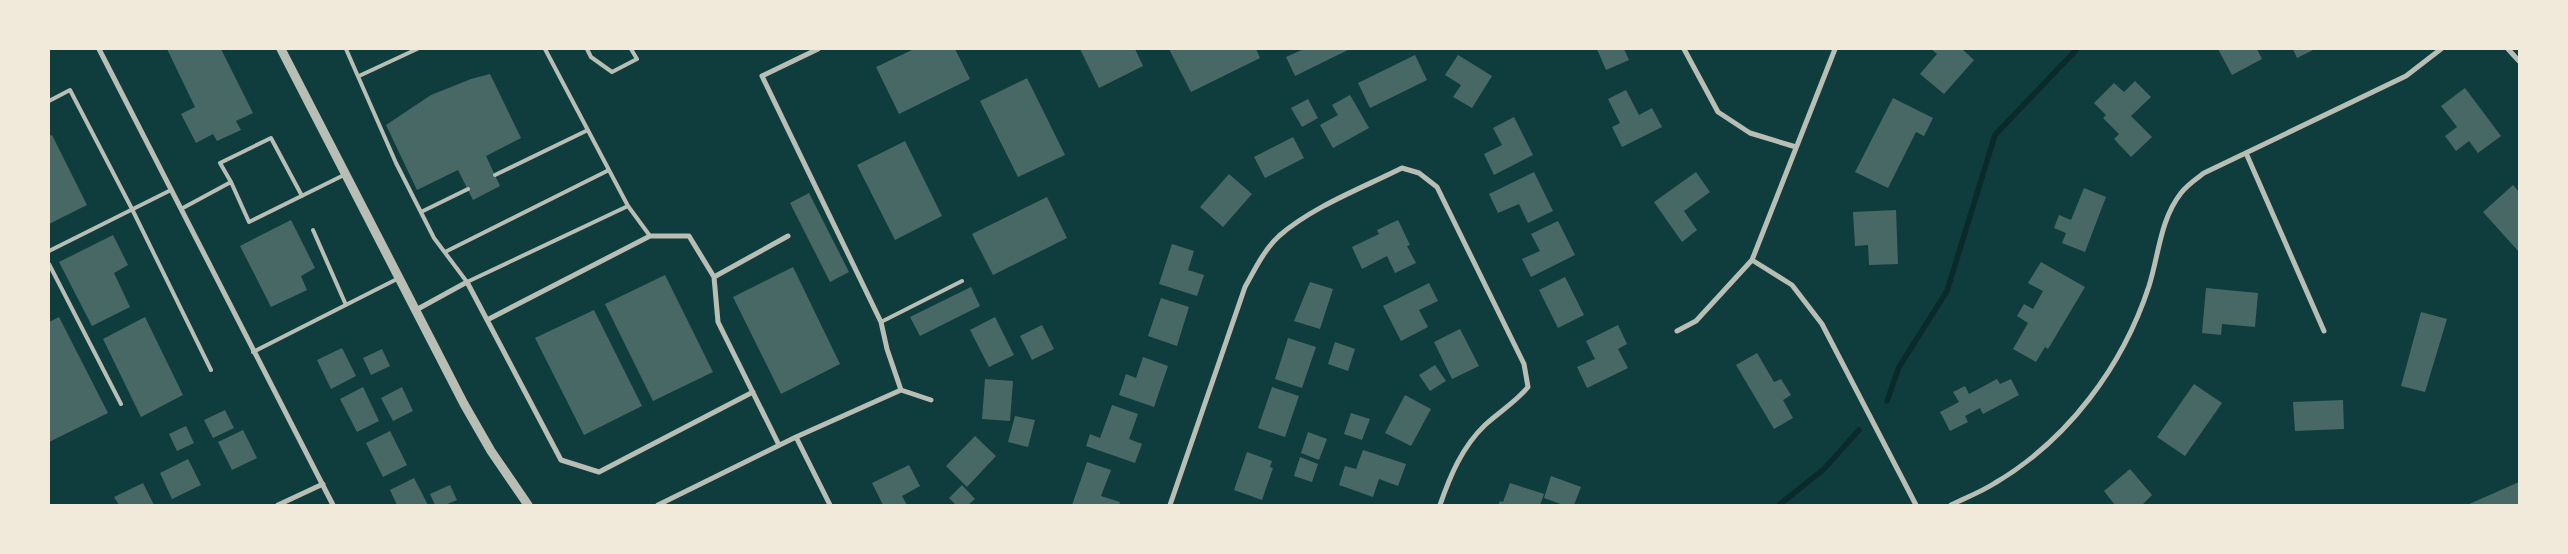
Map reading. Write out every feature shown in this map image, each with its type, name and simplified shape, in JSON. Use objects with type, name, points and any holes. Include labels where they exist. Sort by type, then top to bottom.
[{"type":"street","points":[[99,49],[333,505]]},
{"type":"street","points":[[281,49],[491,451],[528,505]]},
{"type":"street","points":[[818,49],[762,76],[881,322],[887,349],[901,390]]},
{"type":"street","points":[[1684,49],[1718,112],[1750,133],[1796,147]]},
{"type":"street","points":[[1677,332],[1696,321],[1752,260],[1835,49]]},
{"type":"street","points":[[1951,505],[1995,483],[2032,457],[2069,424],[2101,383],[2125,341],[2149,286],[2167,216],[2182,191],[2204,172],[2406,76],[2441,49]]},
{"type":"street","points":[[2508,49],[2519,61]]},
{"type":"street","points":[[2246,153],[2324,330]]},
{"type":"street","points":[[1170,505],[1245,287],[1260,258],[1279,236],[1303,218],[1402,168],[1419,173],[1437,186],[1524,364],[1528,387],[1518,399],[1484,426],[1472,441],[1452,470],[1440,505]]},
{"type":"street","points":[[487,320],[650,236],[689,236],[714,276],[718,322],[779,445]]},
{"type":"street","points":[[714,276],[788,236]]},
{"type":"street","points":[[1752,260],[1792,285],[1822,324],[1916,505]]},
{"type":"street","points":[[416,310],[467,282],[561,460],[599,472],[753,392]]},
{"type":"street","points":[[658,505],[779,445],[901,390],[931,400]]},
{"type":"street","points":[[796,437],[830,505]]},
{"type":"street","points":[[278,505],[322,484]]},
{"type":"lane","points":[[346,49],[396,163],[421,212],[445,252],[467,282],[628,206]]},
{"type":"lane","points":[[358,76],[417,49]]},
{"type":"lane","points":[[545,49],[628,206],[650,236]]},
{"type":"lane","points":[[587,49],[591,57],[612,72],[637,59],[631,49]]},
{"type":"lane","points":[[49,101],[70,90],[132,209],[211,370]]},
{"type":"lane","points":[[496,175],[588,130]]},
{"type":"lane","points":[[302,196],[271,138],[220,163],[231,182],[248,222],[302,196],[346,174]]},
{"type":"lane","points":[[445,252],[609,170]]},
{"type":"lane","points":[[180,210],[231,182]]},
{"type":"lane","points":[[421,212],[468,189]]},
{"type":"lane","points":[[49,251],[171,190]]},
{"type":"lane","points":[[313,230],[346,305]]},
{"type":"lane","points":[[49,264],[121,404]]},
{"type":"lane","points":[[253,352],[399,278]]},
{"type":"lane","points":[[881,322],[962,281]]},
{"type":"building","points":[[167,49],[221,49],[253,113],[236,121],[241,130],[217,141],[213,134],[196,143],[181,114],[195,107]]},
{"type":"building","points":[[914,49],[955,49],[970,79],[899,114],[876,67]]},
{"type":"building","points":[[1080,49],[1135,49],[1143,66],[1099,88]]},
{"type":"building","points":[[1169,49],[1256,49],[1260,58],[1191,92]]},
{"type":"building","points":[[1304,49],[1350,49],[1295,76],[1286,57]]},
{"type":"building","points":[[1597,49],[1624,49],[1629,60],[1606,70]]},
{"type":"building","points":[[1931,49],[1962,49],[1974,60],[1944,94],[1920,74],[1937,54]]},
{"type":"building","points":[[2218,49],[2257,49],[2262,59],[2232,75]]},
{"type":"building","points":[[2293,49],[2315,49],[2297,58]]},
{"type":"building","points":[[1415,55],[1427,80],[1370,108],[1358,83]]},
{"type":"building","points":[[1458,55],[1492,76],[1472,108],[1453,97],[1461,85],[1445,75]]},
{"type":"building","points":[[490,74],[521,138],[486,156],[500,186],[473,200],[458,170],[417,190],[386,125],[431,95],[471,79]]},
{"type":"building","points":[[1027,78],[1065,155],[1018,177],[980,101]]},
{"type":"building","points":[[2135,81],[2151,97],[2131,116],[2152,137],[2131,157],[2114,139],[2119,134],[2103,118],[2106,115],[2094,103],[2114,83],[2124,92]]},
{"type":"building","points":[[2465,88],[2501,136],[2478,153],[2469,141],[2456,151],[2445,136],[2457,127],[2441,106]]},
{"type":"building","points":[[1626,90],[1639,115],[1652,108],[1662,127],[1622,147],[1612,127],[1620,123],[1608,99]]},
{"type":"building","points":[[1350,95],[1369,128],[1333,148],[1320,125],[1338,115],[1332,105]]},
{"type":"building","points":[[1893,98],[1933,118],[1924,136],[1916,132],[1888,188],[1855,172]]},
{"type":"building","points":[[1308,99],[1318,118],[1302,127],[1291,108]]},
{"type":"building","points":[[1514,117],[1533,155],[1494,175],[1484,154],[1502,145],[1493,128]]},
{"type":"building","points":[[52,135],[87,205],[49,224],[49,136]]},
{"type":"building","points":[[1293,137],[1304,158],[1265,178],[1254,157]]},
{"type":"building","points":[[905,141],[942,216],[895,240],[857,165]]},
{"type":"building","points":[[1534,172],[1553,211],[1528,223],[1519,204],[1498,213],[1489,194]]},
{"type":"building","points":[[1696,172],[1710,192],[1684,211],[1697,230],[1682,242],[1654,202]]},
{"type":"building","points":[[1229,174],[1252,194],[1223,227],[1200,207]]},
{"type":"building","points":[[2513,185],[2519,192],[2519,252],[2483,212]]},
{"type":"building","points":[[2084,188],[2106,197],[2085,252],[2062,243],[2066,233],[2054,228],[2059,215],[2071,220]]},
{"type":"building","points":[[809,193],[849,272],[830,282],[790,203]]},
{"type":"building","points":[[1047,197],[1067,238],[993,275],[972,234]]},
{"type":"building","points":[[1896,210],[1898,264],[1869,265],[1868,245],[1855,246],[1853,212]]},
{"type":"building","points":[[291,220],[315,268],[301,276],[307,290],[271,307],[240,246]]},
{"type":"building","points":[[1398,220],[1410,245],[1407,246],[1416,263],[1395,273],[1387,256],[1362,269],[1352,247],[1379,234],[1377,230]]},
{"type":"building","points":[[1558,221],[1575,255],[1531,277],[1522,259],[1540,251],[1531,234]]},
{"type":"building","points":[[113,235],[128,265],[114,273],[130,307],[92,326],[59,262]]},
{"type":"building","points":[[1172,244],[1194,251],[1188,270],[1204,275],[1197,296],[1159,284]]},
{"type":"building","points":[[2041,262],[2085,287],[2048,349],[2045,347],[2036,362],[2013,349],[2028,323],[2017,316],[2024,304],[2033,309],[2043,291],[2028,283]]},
{"type":"building","points":[[793,267],[840,364],[781,394],[733,297]]},
{"type":"building","points":[[665,275],[713,372],[653,401],[605,304]]},
{"type":"building","points":[[1565,277],[1584,315],[1558,328],[1539,290]]},
{"type":"building","points":[[1310,282],[1333,289],[1320,329],[1294,321]]},
{"type":"building","points":[[1429,283],[1438,301],[1419,310],[1428,327],[1401,341],[1383,306]]},
{"type":"building","points":[[971,287],[980,306],[920,336],[910,317]]},
{"type":"building","points":[[2206,288],[2258,293],[2255,327],[2222,324],[2221,335],[2202,333]]},
{"type":"building","points":[[1161,298],[1189,307],[1177,346],[1148,336]]},
{"type":"building","points":[[594,310],[642,406],[584,435],[535,338]]},
{"type":"building","points":[[2421,312],[2447,319],[2425,392],[2401,386]]},
{"type":"building","points":[[59,317],[108,413],[49,442],[49,322]]},
{"type":"building","points":[[145,317],[183,395],[141,417],[103,339]]},
{"type":"building","points":[[995,317],[1014,355],[989,367],[970,330]]},
{"type":"building","points":[[1042,325],[1054,349],[1032,360],[1020,336]]},
{"type":"building","points":[[1618,325],[1627,344],[1618,349],[1628,368],[1587,388],[1577,367],[1595,359],[1586,341]]},
{"type":"building","points":[[1460,329],[1479,366],[1452,379],[1434,342]]},
{"type":"building","points":[[1288,338],[1316,347],[1302,388],[1275,379]]},
{"type":"building","points":[[1335,342],[1355,349],[1348,371],[1328,364]]},
{"type":"building","points":[[342,348],[356,376],[331,389],[317,360]]},
{"type":"building","points":[[382,349],[390,366],[371,375],[363,358]]},
{"type":"building","points":[[1757,353],[1774,382],[1781,379],[1791,395],[1783,400],[1793,418],[1774,429],[1736,365]]},
{"type":"building","points":[[1143,357],[1168,366],[1154,407],[1119,395],[1126,374],[1136,378]]},
{"type":"building","points":[[1435,365],[1446,381],[1430,391],[1419,375]]},
{"type":"building","points":[[985,379],[1013,381],[1010,421],[982,419]]},
{"type":"building","points":[[1997,379],[2000,384],[2011,379],[2019,395],[1983,414],[1980,408],[1965,416],[1968,422],[1950,431],[1940,412],[1959,402],[1953,392],[1965,386],[1969,394]]},
{"type":"building","points":[[2194,384],[2222,403],[2185,456],[2157,437]]},
{"type":"building","points":[[363,387],[379,421],[357,432],[340,399]]},
{"type":"building","points":[[402,387],[413,411],[393,421],[381,398]]},
{"type":"building","points":[[1272,387],[1299,396],[1285,437],[1258,428]]},
{"type":"building","points":[[1405,395],[1431,409],[1411,446],[1385,433]]},
{"type":"building","points":[[2343,400],[2344,429],[2295,431],[2293,402]]},
{"type":"building","points":[[1112,405],[1138,414],[1129,439],[1142,444],[1135,463],[1086,446],[1090,434],[1100,438]]},
{"type":"building","points":[[225,410],[234,428],[213,438],[204,420]]},
{"type":"building","points":[[1351,413],[1370,419],[1362,440],[1344,434]]},
{"type":"building","points":[[1015,416],[1035,420],[1028,447],[1008,442]]},
{"type":"building","points":[[186,426],[194,443],[177,451],[169,434]]},
{"type":"building","points":[[243,430],[257,458],[232,470],[218,442]]},
{"type":"building","points":[[390,431],[407,465],[383,477],[366,443]]},
{"type":"building","points":[[1308,432],[1327,439],[1319,460],[1301,453]]},
{"type":"building","points":[[975,436],[996,456],[967,487],[946,466]]},
{"type":"building","points":[[1363,450],[1406,464],[1398,486],[1379,479],[1373,497],[1339,485],[1345,466],[1356,469]]},
{"type":"building","points":[[1247,452],[1272,461],[1270,467],[1273,468],[1262,500],[1234,490]]},
{"type":"building","points":[[1300,457],[1318,464],[1312,482],[1294,476]]},
{"type":"building","points":[[188,459],[201,485],[172,499],[160,473]]},
{"type":"building","points":[[1087,462],[1111,470],[1101,496],[1120,502],[1119,505],[1072,505]]},
{"type":"building","points":[[909,465],[920,486],[902,496],[907,505],[883,505],[872,483]]},
{"type":"building","points":[[2130,469],[2152,495],[2142,505],[2115,505],[2104,491]]},
{"type":"building","points":[[1551,476],[1581,487],[1574,505],[1563,505],[1544,498]]},
{"type":"building","points":[[414,478],[428,505],[397,505],[390,490]]},
{"type":"building","points":[[2519,482],[2519,505],[2467,505]]},
{"type":"building","points":[[143,483],[154,505],[119,505],[114,497]]},
{"type":"building","points":[[1510,483],[1544,494],[1540,505],[1498,505],[1500,501],[1503,502]]},
{"type":"building","points":[[450,485],[457,500],[445,505],[435,505],[430,494]]},
{"type":"building","points":[[962,485],[975,499],[968,505],[956,505],[949,498]]},
{"type":"waterway","points":[[1887,401],[1899,367],[1947,291],[1995,135],[2077,49]]},
{"type":"waterway","points":[[1779,505],[1824,469],[1859,430]]}]
